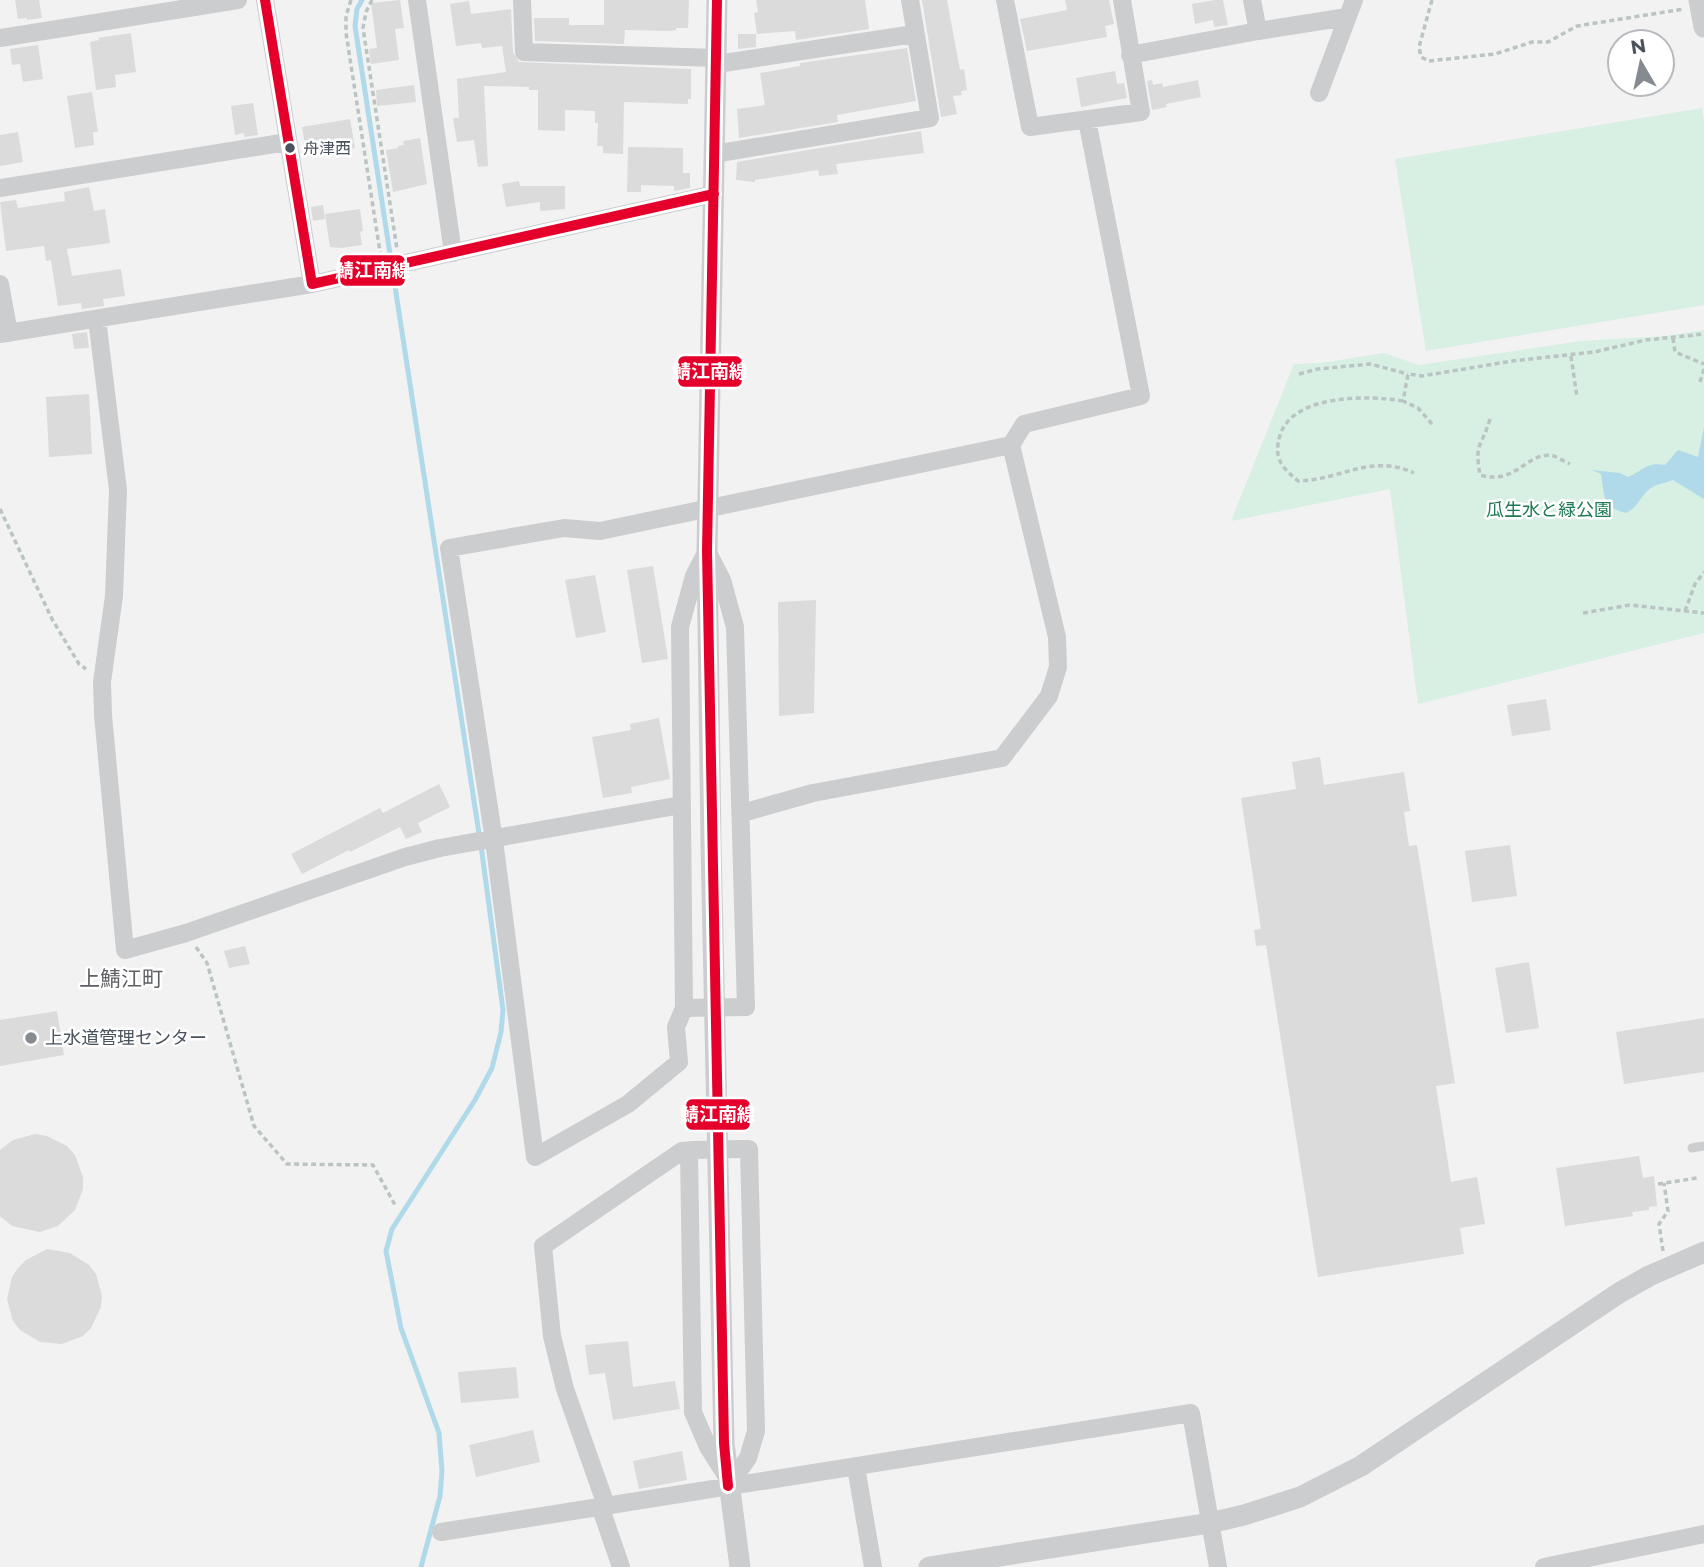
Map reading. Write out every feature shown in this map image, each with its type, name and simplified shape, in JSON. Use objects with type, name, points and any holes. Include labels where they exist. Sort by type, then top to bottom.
[{"type":"street","points":[[0,38],[190,4],[238,0]]},
{"type":"street","points":[[265,0],[312,284]]},
{"type":"street","points":[[417,0],[453,253]]},
{"type":"street","points":[[522,0],[524,52],[717,61],[914,34]]},
{"type":"street","points":[[717,0],[707,551],[711,886],[724,1443],[740,1567]]},
{"type":"street","points":[[714,154],[930,118],[910,0]]},
{"type":"street","points":[[1005,0],[1030,127],[1140,112],[1122,0]]},
{"type":"street","points":[[1252,0],[1258,31]]},
{"type":"street","points":[[1318,93],[1354,0]]},
{"type":"street","points":[[1130,55],[1348,17]]},
{"type":"street","points":[[742,813],[813,793],[1002,758],[1049,696],[1058,667],[1057,637],[1011,445],[1024,424],[1142,396],[1087,120]]},
{"type":"street","points":[[0,188],[287,142]]},
{"type":"street","points":[[0,284],[4,334],[312,284],[714,194]]},
{"type":"street","points":[[97,319],[118,490],[114,596],[102,681],[125,950],[186,933],[405,857],[681,805]]},
{"type":"street","points":[[707,551],[694,576],[680,627],[684,1008],[676,1027],[679,1062],[628,1104],[535,1157],[486,841],[449,548],[565,528],[600,531],[1011,445]]},
{"type":"street","points":[[684,1008],[746,1007],[735,627],[722,580],[707,551]]},
{"type":"street","points":[[621,1567],[565,1389],[552,1336],[543,1246],[682,1151],[749,1149],[756,1431],[748,1458],[728,1482]]},
{"type":"street","points":[[691,1150],[693,1412],[708,1447],[728,1482]]},
{"type":"street","points":[[929,1567],[1210,1522],[1244,1515],[1300,1497],[1362,1466],[1619,1293],[1704,1252]]},
{"type":"street","points":[[441,1532],[603,1506],[728,1482],[856,1467],[1191,1413],[1218,1567]]},
{"type":"street","points":[[856,1467],[873,1567]]},
{"type":"street","points":[[1544,1567],[1704,1534]]},
{"type":"lane","points":[[1692,1148],[1704,1146]]},
{"type":"path","points":[[351,0],[346,16],[346,33],[391,267]]},
{"type":"path","points":[[372,0],[363,28],[391,267]]},
{"type":"path","points":[[1432,0],[1419,47],[1421,57],[1429,61],[1494,54],[1532,42],[1548,42],[1577,26],[1701,11]]},
{"type":"path","points":[[1299,374],[1318,369],[1370,364],[1422,376],[1512,361],[1571,356],[1646,340],[1704,334]]},
{"type":"path","points":[[1673,338],[1675,352],[1704,364]]},
{"type":"path","points":[[1571,356],[1577,397]]},
{"type":"path","points":[[1700,382],[1704,369]]},
{"type":"path","points":[[1403,401],[1408,374]]},
{"type":"path","points":[[1414,472],[1375,465],[1319,481],[1298,481],[1280,466],[1276,447],[1282,428],[1294,414],[1338,399],[1383,398],[1403,401],[1418,408],[1432,424]]},
{"type":"path","points":[[1490,419],[1476,455],[1480,475],[1491,478],[1512,475],[1539,457],[1554,456],[1570,464]]},
{"type":"path","points":[[0,509],[65,641],[79,664],[102,681]]},
{"type":"path","points":[[1685,611],[1695,584],[1704,572]]},
{"type":"path","points":[[1584,613],[1630,605],[1704,613]]},
{"type":"path","points":[[186,933],[207,963],[254,1126],[287,1164],[373,1164],[395,1205]]},
{"type":"path","points":[[1658,1184],[1697,1178]]},
{"type":"path","points":[[1664,1183],[1668,1211],[1659,1224],[1666,1268]]},
{"type":"green space","points":[[1702,108],[1704,305],[1426,351],[1395,159]]},
{"type":"green space","name":"瓜生水と緑公園","points":[[1704,330],[1704,633],[1418,704],[1390,489],[1231,521],[1294,364],[1321,363],[1384,353],[1419,365],[1581,341],[1665,336]]},
{"type":"water","points":[[1704,427],[1704,499],[1673,480],[1651,488],[1626,513],[1608,504],[1601,474],[1592,470],[1620,473],[1628,477],[1649,466],[1665,465],[1678,450],[1698,457]]},
{"type":"building","points":[[15,0],[39,0],[42,18],[18,19]]},
{"type":"building","points":[[400,0],[404,28],[395,29],[399,60],[371,64],[369,49],[377,48],[371,3]]},
{"type":"building","points":[[604,0],[689,0],[688,28],[670,31],[625,30],[624,44],[535,41],[534,18],[569,18],[569,25],[604,25]]},
{"type":"building","points":[[756,0],[865,0],[869,29],[796,40],[795,31],[757,34],[754,13],[758,12]]},
{"type":"building","points":[[922,0],[947,0],[960,70],[964,69],[967,90],[961,91],[962,95],[953,96],[957,114],[941,117]]},
{"type":"building","points":[[1065,0],[1109,0],[1114,24],[1105,26],[1107,37],[1027,51],[1020,19],[1067,10]]},
{"type":"building","points":[[1223,0],[1228,25],[1214,27],[1213,20],[1195,24],[1192,4]]},
{"type":"building","points":[[469,1],[471,14],[511,9],[513,52],[519,62],[691,69],[691,99],[688,99],[688,104],[624,102],[623,154],[603,153],[603,146],[597,146],[598,123],[595,123],[595,111],[565,110],[565,131],[538,130],[538,90],[529,90],[529,87],[484,86],[488,166],[478,167],[474,140],[457,142],[453,118],[459,118],[457,79],[506,72],[502,46],[482,48],[481,43],[456,46],[450,4]]},
{"type":"building","points":[[131,33],[136,72],[115,75],[116,87],[96,90],[90,42],[99,40],[98,38]]},
{"type":"building","points":[[738,34],[756,34],[756,47],[738,49]]},
{"type":"building","points":[[38,45],[43,79],[23,82],[20,64],[12,65],[10,49]]},
{"type":"building","points":[[907,48],[916,101],[837,115],[838,122],[739,138],[737,109],[765,105],[760,73],[800,66],[800,63]]},
{"type":"building","points":[[1115,71],[1117,84],[1124,83],[1127,98],[1081,107],[1076,78]]},
{"type":"building","points":[[1152,80],[1153,85],[1162,83],[1163,87],[1198,80],[1201,97],[1166,104],[1167,107],[1152,110],[1147,81]]},
{"type":"building","points":[[414,85],[416,102],[377,106],[376,90]]},
{"type":"building","points":[[92,92],[98,132],[93,132],[94,145],[75,148],[67,96]]},
{"type":"building","points":[[253,103],[258,135],[235,135],[231,106]]},
{"type":"building","points":[[350,119],[355,148],[307,156],[302,127]]},
{"type":"building","points":[[921,131],[924,153],[836,164],[838,174],[819,176],[818,170],[755,182],[736,180],[737,162]]},
{"type":"building","points":[[18,132],[23,162],[0,166],[0,135]]},
{"type":"building","points":[[420,138],[427,184],[393,192],[386,150],[404,145],[403,141]]},
{"type":"building","points":[[628,147],[683,148],[683,173],[690,173],[690,188],[674,191],[674,186],[641,185],[641,192],[627,192]]},
{"type":"building","points":[[519,181],[520,186],[565,186],[565,209],[540,211],[540,202],[506,207],[502,184]]},
{"type":"building","points":[[89,187],[94,211],[105,209],[110,243],[67,249],[72,276],[121,269],[125,296],[103,299],[104,306],[82,309],[81,303],[58,306],[51,260],[46,261],[44,246],[6,251],[0,202],[16,200],[18,208],[65,201],[64,192]]},
{"type":"building","points":[[323,205],[325,219],[313,221],[311,207]]},
{"type":"building","points":[[360,209],[362,245],[330,247],[325,214]]},
{"type":"building","points":[[87,332],[89,348],[74,349],[72,334]]},
{"type":"building","points":[[89,394],[92,454],[49,457],[46,397]]},
{"type":"building","points":[[653,566],[668,659],[642,663],[627,570]]},
{"type":"building","points":[[595,575],[606,632],[576,638],[565,580]]},
{"type":"building","points":[[816,600],[814,713],[779,716],[778,602]]},
{"type":"building","points":[[1546,699],[1551,730],[1512,736],[1507,705]]},
{"type":"building","points":[[659,718],[670,779],[631,787],[632,793],[603,798],[592,737],[631,730],[630,724]]},
{"type":"building","points":[[1320,757],[1324,785],[1404,772],[1410,811],[1404,812],[1409,846],[1417,845],[1455,1083],[1436,1086],[1451,1182],[1477,1177],[1485,1224],[1460,1228],[1464,1254],[1318,1277],[1266,945],[1256,946],[1254,930],[1261,929],[1241,798],[1296,789],[1292,762]]},
{"type":"building","points":[[439,784],[450,807],[418,823],[422,832],[406,839],[400,827],[302,874],[291,854],[380,808],[383,813]]},
{"type":"building","points":[[1510,845],[1517,896],[1472,902],[1465,851]]},
{"type":"building","points":[[245,946],[250,964],[229,968],[224,951]]},
{"type":"building","points":[[1529,962],[1539,1028],[1506,1033],[1495,968]]},
{"type":"building","name":"上水道管理センター","points":[[57,1011],[64,1055],[0,1066],[0,1020]]},
{"type":"building","points":[[1704,1018],[1704,1072],[1624,1084],[1616,1032]]},
{"type":"building","points":[[35,1134],[47,1136],[67,1146],[75,1155],[83,1177],[83,1189],[75,1210],[58,1226],[40,1232],[12,1226],[0,1216],[0,1150],[13,1140]]},
{"type":"building","points":[[1639,1156],[1643,1178],[1654,1176],[1657,1206],[1632,1212],[1633,1216],[1565,1226],[1556,1168]]},
{"type":"building","points":[[47,1249],[70,1253],[89,1265],[96,1274],[102,1296],[101,1307],[91,1328],[83,1336],[62,1344],[40,1342],[20,1330],[13,1321],[7,1299],[12,1277],[18,1268],[26,1260]]},
{"type":"building","points":[[628,1341],[633,1387],[675,1381],[680,1409],[613,1420],[605,1373],[589,1375],[585,1345]]},
{"type":"building","points":[[516,1367],[519,1398],[461,1403],[458,1372]]},
{"type":"building","points":[[533,1430],[540,1462],[476,1477],[469,1445]]},
{"type":"building","points":[[682,1451],[687,1480],[639,1489],[633,1461]]},
{"type":"waterway","points":[[362,0],[357,9],[355,26],[482,853],[503,1010],[501,1032],[492,1068],[475,1100],[392,1229],[386,1251],[401,1328],[439,1433],[442,1471],[440,1496],[421,1567]]},
{"type":"transit line","name":"鯖江南線","points":[[265,0],[312,284],[714,194]]},
{"type":"transit line","name":"鯖江南線","points":[[717,0],[707,551],[724,1443],[728,1486]]},
{"type":"place","name":"舟津西","points":[[290,148]]},
{"type":"place","name":"上水道管理センター","points":[[31,1038]]},
{"type":"district","name":"上鯖江町","points":[[121,978]]}]
